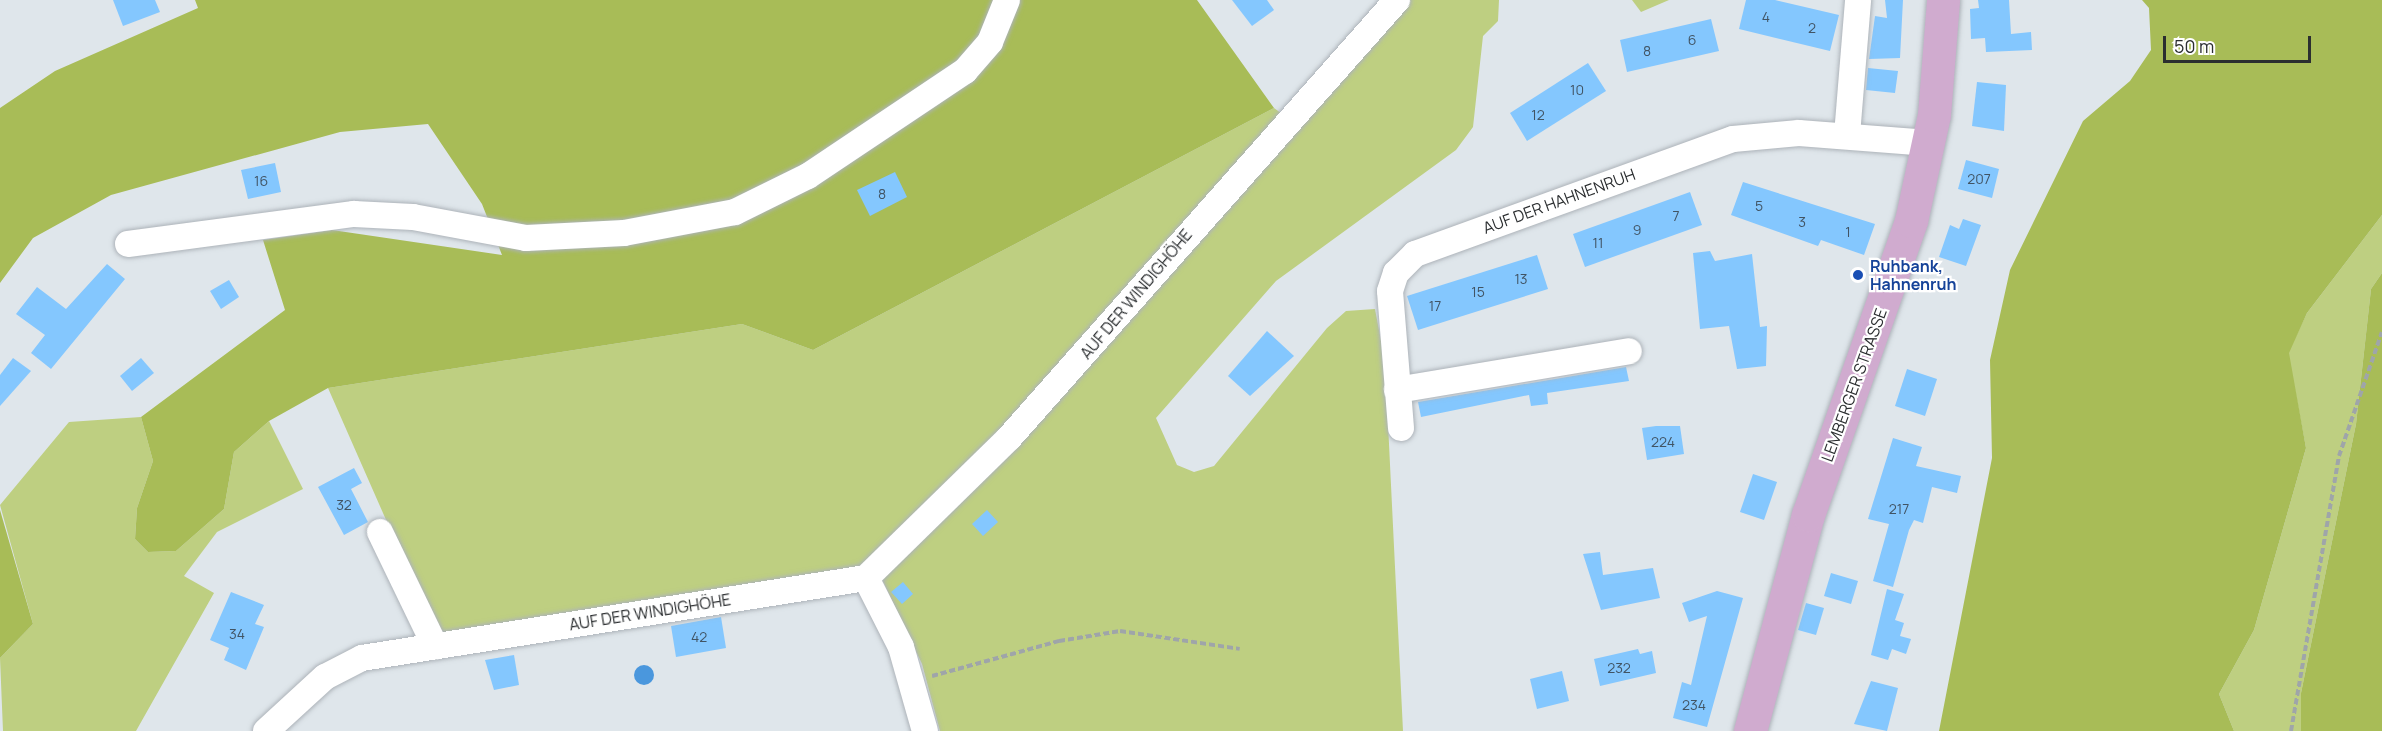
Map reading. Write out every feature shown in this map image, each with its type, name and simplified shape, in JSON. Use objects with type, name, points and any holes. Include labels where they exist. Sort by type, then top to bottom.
[{"type":"main road","name":"LEMBERGER STRASSE","points":[[1750,731],[1804,526],[1911,221],[1929,143],[1943,0]]},
{"type":"street","points":[[128,244],[354,214],[413,217],[526,238],[624,232],[735,212],[808,176],[965,71],[990,42],[1006,0]]},
{"type":"street","name":"AUF DER WINDIGHÖHE","points":[[266,731],[343,665],[435,646],[866,578],[1009,438],[1397,0]]},
{"type":"street","points":[[1847,135],[1858,0]]},
{"type":"street","name":"AUF DER HAHNENRUH","points":[[1401,428],[1389,303],[1396,273],[1415,254],[1694,151],[1761,135],[1847,135],[1929,143]]},
{"type":"street","points":[[1397,390],[1629,351]]},
{"type":"street","points":[[380,532],[435,646]]},
{"type":"street","points":[[866,578],[914,681],[925,731]]},
{"type":"path","points":[[2291,731],[2339,456],[2382,332]]},
{"type":"path","points":[[914,681],[1059,641],[1120,631],[1240,649]]},
{"type":"green space","points":[[195,0],[1197,0],[1274,108],[813,350],[742,324],[328,388],[269,421],[234,452],[224,509],[176,551],[148,552],[135,539],[137,508],[153,461],[141,417],[285,310],[263,240],[332,230],[502,255],[482,204],[428,124],[340,132],[111,195],[33,238],[0,283],[0,108],[55,71],[198,8]]},
{"type":"green space","points":[[1410,0],[1499,0],[1498,21],[1483,36],[1473,127],[1456,150],[1276,281],[1156,418],[1177,465],[1194,472],[1214,466],[1327,328],[1346,311],[1375,309],[1385,362],[1403,731],[940,731],[922,664],[873,560],[861,572],[438,638],[328,388],[742,324],[813,350],[1274,108],[1300,127]]},
{"type":"green space","points":[[1632,0],[1669,0],[1641,12]]},
{"type":"green space","points":[[2142,0],[2382,0],[2382,215],[2307,313],[2289,353],[2306,448],[2254,630],[2219,694],[2234,731],[1939,731],[1992,458],[1990,360],[2010,270],[2083,121],[2130,81],[2151,50],[2149,8]]},
{"type":"green space","points":[[2382,215],[2382,273],[2371,289],[2356,424],[2301,693],[2301,731],[2234,731],[2219,694],[2254,630],[2306,448],[2288,353],[2307,313]]},
{"type":"green space","points":[[2382,273],[2382,731],[2301,731],[2301,693],[2356,424],[2371,289]]},
{"type":"green space","points":[[141,417],[153,461],[137,508],[135,539],[148,552],[176,551],[224,509],[234,452],[269,421],[303,489],[217,532],[184,576],[214,593],[136,731],[3,731],[0,658],[33,624],[0,505],[69,422]]},
{"type":"green space","points":[[0,510],[33,624],[0,658]]},
{"type":"water","points":[[644,665],[651,668],[654,675],[651,682],[644,685],[637,682],[634,675],[637,668]]},
{"type":"building","points":[[113,0],[155,0],[160,12],[123,26]]},
{"type":"building","points":[[1232,0],[1267,0],[1274,10],[1252,26]]},
{"type":"building","points":[[1746,0],[1775,0],[1839,15],[1830,51],[1739,29]]},
{"type":"building","points":[[1885,0],[1903,0],[1900,58],[1869,59],[1875,16],[1887,18]]},
{"type":"building","points":[[1978,0],[2009,0],[2011,34],[2031,32],[2032,50],[1986,52],[1985,38],[1971,39],[1970,9],[1979,8]]},
{"type":"building","points":[[1711,19],[1719,51],[1627,72],[1620,40]]},
{"type":"building","points":[[1588,63],[1606,91],[1527,141],[1510,113]]},
{"type":"building","points":[[1868,68],[1898,71],[1895,93],[1866,90]]},
{"type":"building","points":[[1977,82],[2006,85],[2004,131],[1972,126]]},
{"type":"building","points":[[1966,160],[1999,169],[1992,198],[1958,189]]},
{"type":"building","points":[[275,163],[281,192],[248,199],[241,170]]},
{"type":"building","points":[[895,172],[907,197],[870,216],[857,190]]},
{"type":"building","points":[[1743,182],[1875,224],[1864,255],[1821,240],[1818,246],[1731,215]]},
{"type":"building","points":[[1690,192],[1702,225],[1585,267],[1573,234]]},
{"type":"building","points":[[1963,219],[1981,225],[1966,266],[1939,257],[1950,225],[1959,229]]},
{"type":"building","points":[[1710,251],[1715,261],[1752,254],[1760,327],[1767,326],[1766,366],[1737,369],[1729,326],[1700,329],[1693,253]]},
{"type":"building","points":[[1537,255],[1548,289],[1418,330],[1407,296]]},
{"type":"building","points":[[107,264],[125,279],[51,369],[31,353],[45,335],[16,314],[37,287],[66,309]]},
{"type":"building","points":[[229,280],[239,297],[221,309],[210,291]]},
{"type":"building","points":[[1267,331],[1294,356],[1250,396],[1228,376]]},
{"type":"building","points":[[13,358],[31,371],[0,406],[0,375]]},
{"type":"building","points":[[141,358],[154,373],[132,391],[120,376]]},
{"type":"building","points":[[1626,367],[1629,381],[1547,393],[1548,404],[1531,406],[1529,395],[1421,417],[1418,402]]},
{"type":"building","points":[[1907,369],[1937,379],[1925,416],[1895,406]]},
{"type":"building","points":[[1680,426],[1684,454],[1647,460],[1642,428]]},
{"type":"building","points":[[1893,438],[1922,447],[1916,466],[1961,476],[1957,493],[1932,487],[1923,523],[1914,520],[1909,530],[1893,587],[1873,581],[1889,524],[1868,519]]},
{"type":"building","points":[[354,468],[362,483],[351,489],[368,522],[344,535],[318,487]]},
{"type":"building","points":[[1753,474],[1777,482],[1764,520],[1740,512]]},
{"type":"building","points":[[987,510],[998,522],[983,536],[972,524]]},
{"type":"building","points":[[1600,552],[1603,575],[1653,568],[1660,598],[1601,610],[1583,554]]},
{"type":"building","points":[[1831,573],[1858,581],[1851,604],[1824,596]]},
{"type":"building","points":[[903,582],[913,594],[902,604],[891,592]]},
{"type":"building","points":[[1887,589],[1904,594],[1895,620],[1904,623],[1900,636],[1911,639],[1906,654],[1892,649],[1888,660],[1871,655]]},
{"type":"building","points":[[1717,591],[1743,598],[1707,727],[1673,718],[1682,682],[1691,685],[1707,616],[1689,622],[1682,603]]},
{"type":"building","points":[[231,592],[264,605],[255,624],[264,627],[246,670],[224,660],[229,648],[210,640]]},
{"type":"building","points":[[1806,603],[1824,608],[1816,635],[1798,630]]},
{"type":"building","points":[[721,617],[726,648],[676,657],[671,626]]},
{"type":"building","points":[[1638,649],[1640,654],[1652,651],[1656,673],[1600,686],[1594,659]]},
{"type":"building","points":[[514,655],[519,685],[494,690],[485,660]]},
{"type":"building","points":[[1562,671],[1569,701],[1537,709],[1530,679]]},
{"type":"building","points":[[1871,681],[1898,688],[1887,731],[1854,724]]},
{"type":"place","name":"Ruhbank, Hahnenruh","points":[[1858,275]]}]
